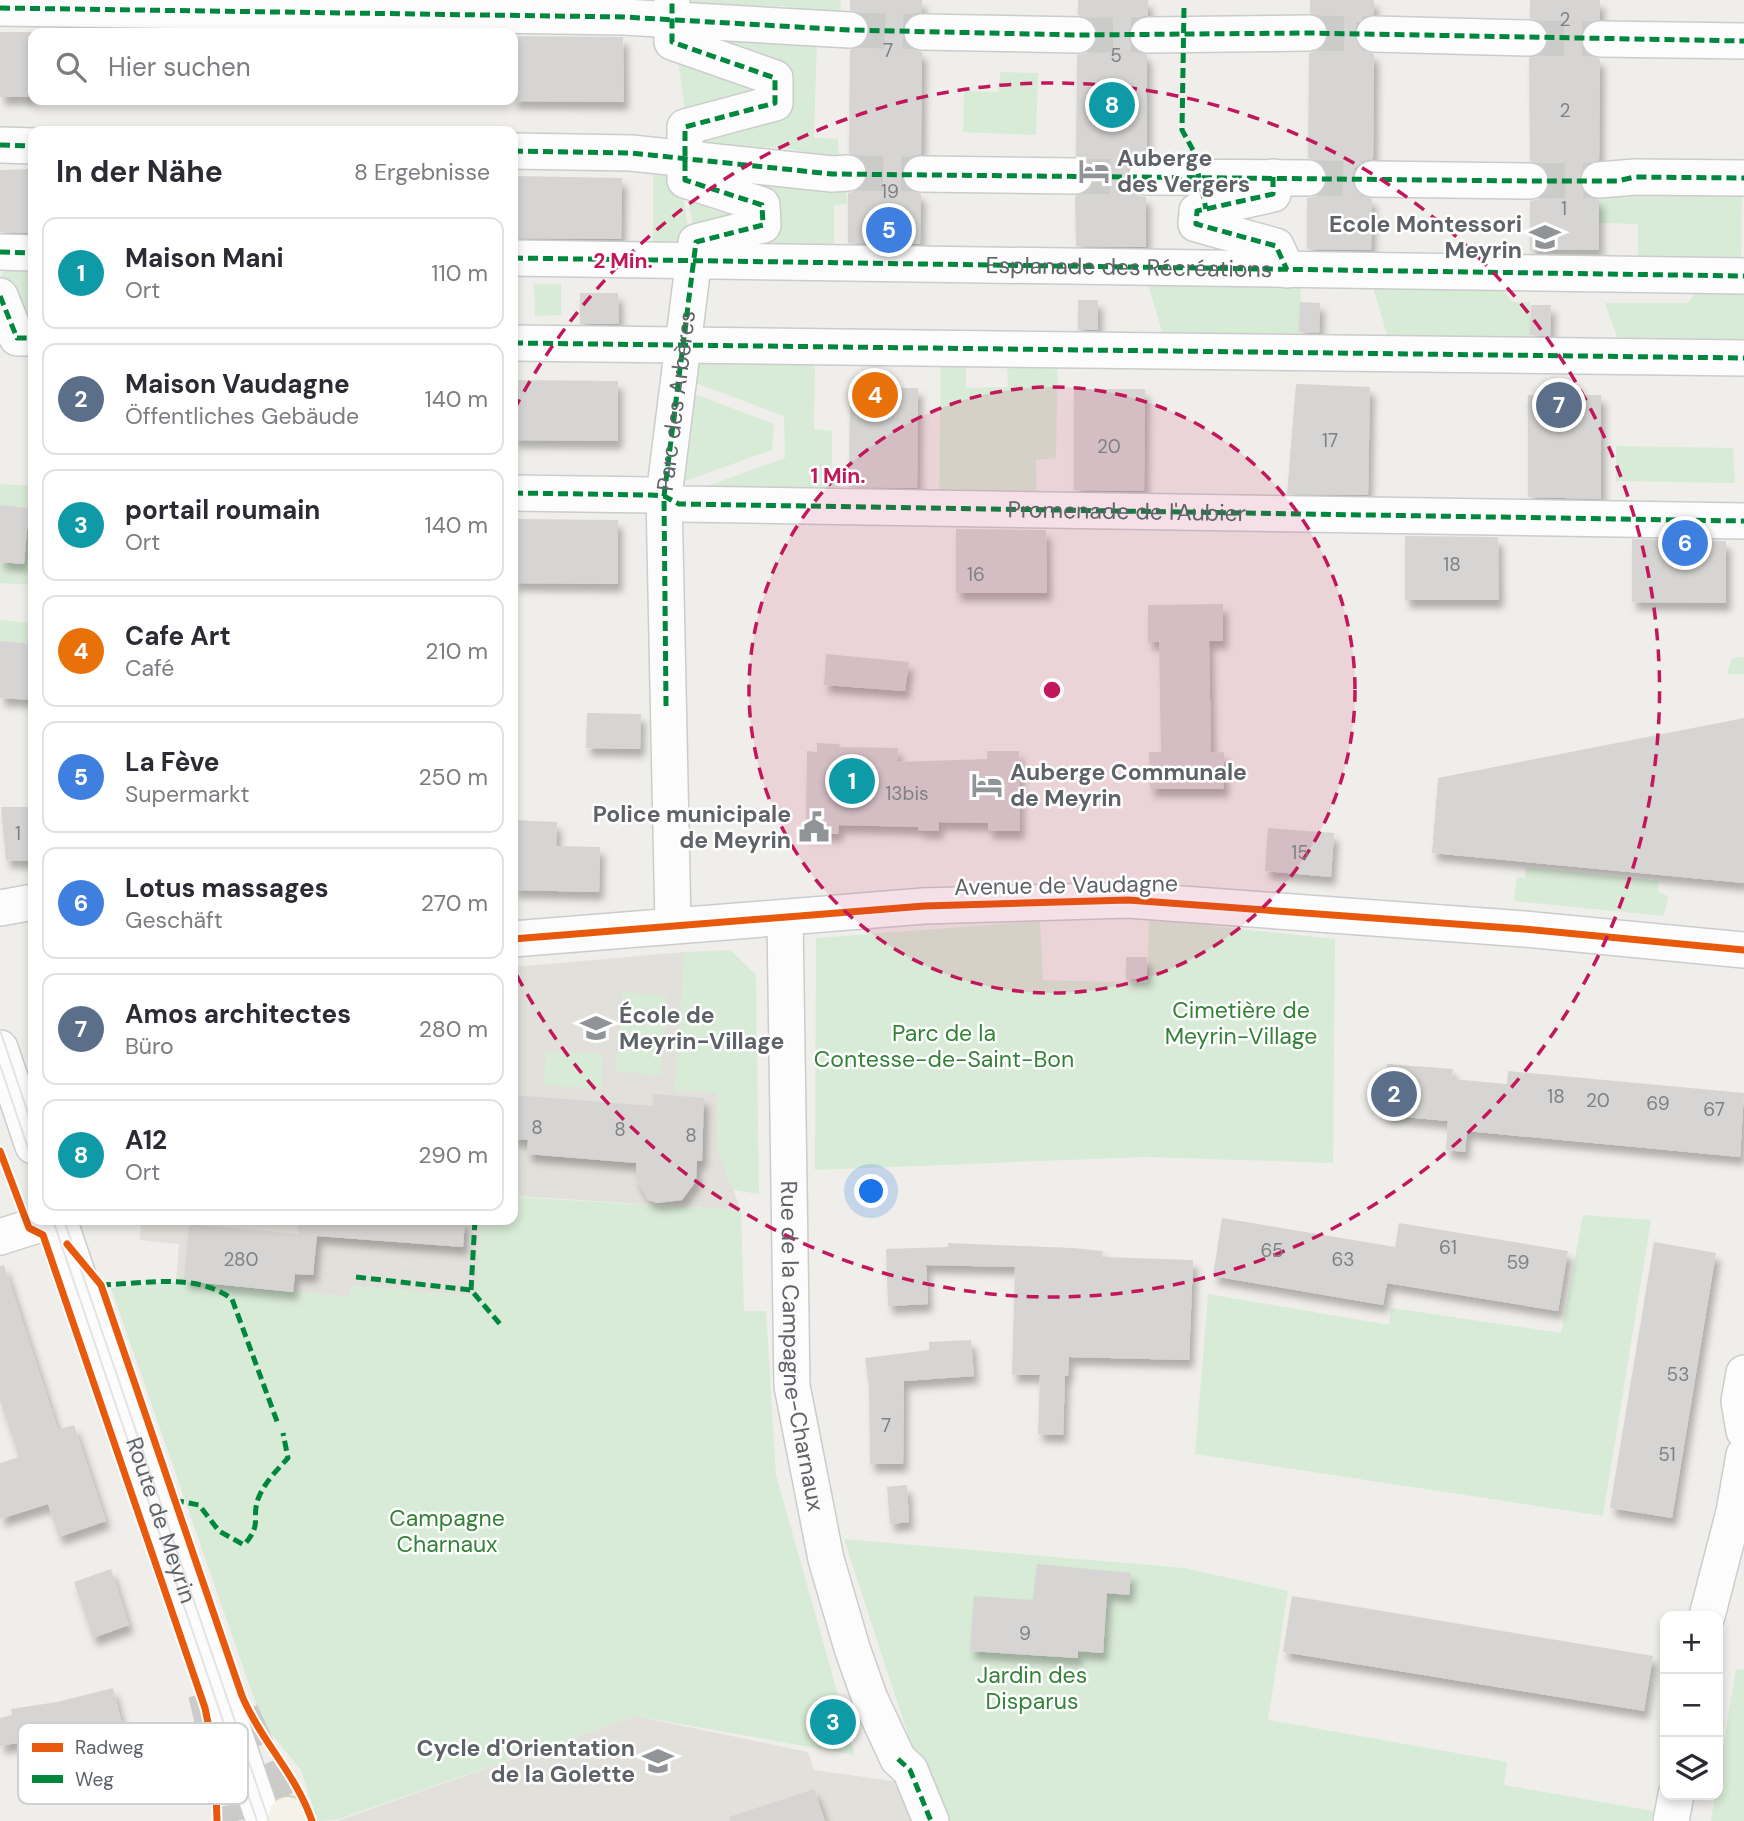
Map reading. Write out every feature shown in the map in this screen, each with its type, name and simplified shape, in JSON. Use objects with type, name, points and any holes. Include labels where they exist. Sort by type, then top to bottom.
[{"type":"street","points":[[0,8],[624,17],[672,11],[850,30]]},
{"type":"street","points":[[672,11],[673,42],[775,78],[775,103],[685,127],[685,180],[762,205],[763,225],[695,243],[693,261]]},
{"type":"street","points":[[922,32],[1077,35]]},
{"type":"street","points":[[1148,35],[1309,33]]},
{"type":"street","points":[[1374,34],[1529,38]]},
{"type":"street","points":[[1600,39],[1744,41]]},
{"type":"street","points":[[0,145],[28,146]]},
{"type":"street","points":[[518,151],[631,153],[684,160],[848,173]]},
{"type":"street","points":[[921,174],[1075,176]]},
{"type":"street","points":[[1146,177],[1308,178]]},
{"type":"street","points":[[1273,177],[1273,194],[1197,211],[1196,224],[1276,246],[1287,270]]},
{"type":"street","points":[[1599,180],[1635,177],[1744,178]]},
{"type":"street","points":[[1372,179],[1530,181]]},
{"type":"street","points":[[0,252],[28,253]]},
{"type":"street","name":"Esplanade des Récréations","points":[[518,258],[1744,276]]},
{"type":"street","name":"Parc des Arbères","points":[[673,925],[666,706],[664,496],[693,261]]},
{"type":"street","points":[[0,296],[25,338]]},
{"type":"street","points":[[518,343],[1744,358]]},
{"type":"street","name":"Promenade de l'Aubier","points":[[518,493],[664,496],[679,504],[1744,521]]},
{"type":"street","name":"Avenue de Vaudagne","points":[[518,939],[924,906],[1128,900],[1524,929],[1744,950]]},
{"type":"street","points":[[0,908],[28,903]]},
{"type":"street","name":"Rue de la Campagne-Charnaux","points":[[785,918],[792,1387],[826,1559],[870,1699],[898,1759],[910,1770],[931,1821]]},
{"type":"street","points":[[0,1048],[28,1131]]},
{"type":"street","points":[[0,1237],[37,1225]]},
{"type":"street","name":"Route de Meyrin","points":[[61,1225],[245,1723]]},
{"type":"street","points":[[1744,1373],[1739,1401],[1744,1431]]},
{"type":"street","points":[[1708,1611],[1734,1512],[1744,1455]]},
{"type":"street","name":"Route de Meyrin","points":[[248,1732],[280,1819]]},
{"type":"street","points":[[1671,1821],[1675,1800]]},
{"type":"shaded area","name":"École de Meyrin-Village","points":[[685,952],[675,1090],[717,1092],[717,1148],[741,1210],[518,1196],[518,967]]},
{"type":"shaded area","points":[[141,1225],[482,1225],[476,1296],[351,1286],[350,1297],[176,1281],[179,1244],[140,1240]]},
{"type":"shaded area","name":"Cycle d'Orientation de la Golette","points":[[635,1716],[808,1752],[814,1770],[907,1783],[921,1821],[337,1821]]},
{"type":"green space","points":[[679,0],[841,0],[840,18],[783,6],[679,9]]},
{"type":"green space","points":[[679,27],[817,36],[814,138],[838,139],[839,162],[792,149],[768,147],[690,150],[690,131],[779,109]]},
{"type":"green space","points":[[677,50],[768,82],[768,99],[686,120]]},
{"type":"green space","points":[[1000,72],[1038,73],[1036,135],[963,132],[964,91],[999,92]]},
{"type":"green space","points":[[653,162],[679,165],[689,235],[687,254],[653,254]]},
{"type":"green space","points":[[691,166],[846,179],[847,204],[834,205],[834,250],[700,255],[767,233]]},
{"type":"green space","points":[[689,189],[756,210],[696,236],[689,206]]},
{"type":"green space","points":[[1742,192],[1741,260],[1638,267],[1638,224],[1599,223],[1599,193]]},
{"type":"green space","points":[[11,260],[28,260],[28,326],[17,320],[0,277]]},
{"type":"green space","points":[[1145,274],[1301,277],[1299,341],[1166,345]]},
{"type":"green space","points":[[1370,277],[1493,279],[1513,302],[1530,302],[1530,350],[1391,348]]},
{"type":"green space","points":[[1702,283],[1744,283],[1744,353],[1622,351],[1605,303],[1688,303]]},
{"type":"green space","points":[[534,284],[561,284],[561,315],[535,316]]},
{"type":"green space","points":[[687,352],[815,361],[814,429],[832,431],[832,471],[839,472],[839,503],[679,496],[785,458],[784,416],[685,379]]},
{"type":"green space","points":[[941,356],[966,363],[966,388],[1008,387],[1007,366],[1058,358],[1056,458],[1036,460],[1037,494],[939,492]]},
{"type":"green space","points":[[684,390],[774,424],[772,450],[671,486]]},
{"type":"green space","points":[[1616,446],[1733,448],[1735,483],[1616,481]]},
{"type":"green space","points":[[0,484],[28,486],[28,508],[0,505]]},
{"type":"green space","points":[[27,528],[28,585],[0,583],[0,562],[24,564]]},
{"type":"green space","points":[[0,620],[28,623],[28,644],[0,641]]},
{"type":"green space","points":[[1744,657],[1744,674],[1727,674],[1732,658]]},
{"type":"green space","points":[[1526,867],[1659,881],[1658,892],[1668,896],[1664,916],[1514,901],[1517,877],[1525,878]]},
{"type":"green space","name":"Parc de la Contesse-de-Saint-Bon","points":[[1149,919],[1335,939],[1333,1163],[1145,1157],[815,1170],[816,938],[1040,921],[1043,980],[1147,983]]},
{"type":"green space","points":[[730,950],[756,975],[759,1194],[733,1190],[717,1148],[717,1092],[675,1090],[685,952]]},
{"type":"green space","points":[[623,992],[667,996],[660,1075],[616,1071]]},
{"type":"green space","points":[[546,1051],[603,1054],[601,1089],[544,1085]]},
{"type":"green space","name":"Campagne Charnaux","points":[[518,1197],[741,1210],[744,1311],[766,1311],[776,1475],[855,1755],[635,1716],[336,1820],[317,1821],[301,1770],[263,1724],[111,1288],[184,1281],[349,1297],[351,1286],[475,1296],[482,1225],[518,1225]]},
{"type":"green space","points":[[1583,1215],[1651,1220],[1603,1516],[1195,1454],[1208,1294],[1389,1325],[1391,1308],[1561,1333]]},
{"type":"green space","name":"Jardin des Disparus","points":[[844,1539],[1184,1568],[1288,1591],[1268,1720],[1507,1762],[1504,1785],[1653,1811],[1651,1821],[944,1821],[908,1735]]},
{"type":"green space","points":[[1736,1669],[1744,1670],[1744,1821],[1711,1821],[1714,1800],[1723,1800],[1723,1748]]},
{"type":"building","points":[[850,0],[922,0],[922,12],[913,14],[905,21],[902,32],[911,49],[922,52],[921,154],[912,156],[904,163],[901,174],[910,191],[921,194],[920,244],[848,243],[848,193],[860,189],[868,172],[864,161],[849,153],[850,50],[866,42],[870,30],[862,14],[850,10]]},
{"type":"building","points":[[1078,0],[1148,0],[1148,15],[1137,18],[1128,35],[1131,46],[1147,55],[1147,157],[1136,160],[1126,176],[1129,187],[1136,195],[1146,197],[1146,247],[1076,246],[1075,196],[1092,187],[1095,176],[1086,159],[1076,156],[1077,55],[1087,53],[1095,46],[1098,35],[1089,18],[1078,15]]},
{"type":"building","points":[[1310,0],[1374,0],[1374,14],[1357,23],[1354,34],[1363,51],[1374,54],[1373,159],[1363,161],[1355,168],[1352,179],[1361,196],[1372,199],[1371,250],[1307,249],[1307,198],[1317,196],[1325,189],[1328,177],[1319,161],[1308,158],[1309,53],[1320,50],[1329,33],[1326,22],[1310,13]]},
{"type":"building","points":[[1530,0],[1600,0],[1600,19],[1583,28],[1580,39],[1589,56],[1600,59],[1599,160],[1587,164],[1579,181],[1583,192],[1599,200],[1599,250],[1530,250],[1530,201],[1539,199],[1547,192],[1550,181],[1541,164],[1530,161],[1529,58],[1546,49],[1549,38],[1540,21],[1530,18]]},
{"type":"building","points":[[0,32],[28,32],[28,97],[0,97]]},
{"type":"building","points":[[518,36],[623,37],[624,102],[518,101]]},
{"type":"building","points":[[28,169],[28,233],[0,232],[0,170]]},
{"type":"building","points":[[518,176],[622,178],[621,239],[518,238]]},
{"type":"building","points":[[580,293],[618,293],[619,324],[580,324]]},
{"type":"building","points":[[1078,300],[1098,300],[1098,330],[1078,330]]},
{"type":"building","points":[[1300,302],[1320,303],[1319,333],[1299,332]]},
{"type":"building","points":[[1531,305],[1551,305],[1550,336],[1530,335]]},
{"type":"building","points":[[518,380],[618,381],[618,441],[518,440]]},
{"type":"building","points":[[1296,384],[1370,387],[1368,495],[1287,494]]},
{"type":"building","points":[[850,387],[918,388],[917,488],[849,487]]},
{"type":"building","points":[[1074,389],[1145,389],[1144,491],[1074,490]]},
{"type":"building","points":[[1528,395],[1601,395],[1601,499],[1528,497]]},
{"type":"building","points":[[0,505],[28,508],[24,564],[0,562]]},
{"type":"building","points":[[518,519],[618,520],[618,584],[518,583]]},
{"type":"building","points":[[956,529],[1046,530],[1047,593],[956,593]]},
{"type":"building","points":[[1405,536],[1498,537],[1499,600],[1405,600]]},
{"type":"building","points":[[1632,539],[1726,541],[1726,603],[1632,602]]},
{"type":"building","points":[[1223,604],[1223,641],[1209,641],[1211,753],[1224,752],[1224,789],[1150,789],[1149,752],[1161,752],[1159,642],[1148,642],[1148,605]]},
{"type":"building","points":[[0,641],[28,644],[28,700],[0,698]]},
{"type":"building","points":[[826,654],[909,662],[905,691],[824,685]]},
{"type":"building","points":[[587,713],[641,714],[640,749],[586,748]]},
{"type":"building","points":[[1744,718],[1744,883],[1432,853],[1438,778]]},
{"type":"building","points":[[817,743],[840,744],[839,747],[898,748],[897,762],[987,759],[987,751],[1019,751],[1020,831],[988,831],[988,823],[939,822],[939,831],[918,830],[918,827],[839,825],[838,834],[806,834],[807,751],[817,752]]},
{"type":"building","points":[[1,807],[28,807],[28,861],[6,860]]},
{"type":"building","points":[[518,820],[557,822],[556,846],[600,847],[599,892],[518,890]]},
{"type":"building","points":[[1268,828],[1334,833],[1331,877],[1265,871]]},
{"type":"building","points":[[1126,957],[1147,957],[1147,979],[1126,979]]},
{"type":"building","points":[[1387,1064],[1453,1069],[1452,1079],[1507,1084],[1508,1071],[1744,1093],[1740,1157],[1467,1131],[1465,1152],[1446,1150],[1448,1121],[1383,1115]]},
{"type":"building","points":[[653,1094],[704,1098],[702,1161],[697,1161],[696,1181],[682,1200],[657,1203],[648,1200],[636,1179],[636,1163],[527,1154],[528,1140],[518,1139],[518,1095],[653,1106]]},
{"type":"building","points":[[1222,1218],[1395,1247],[1399,1223],[1568,1251],[1558,1311],[1387,1283],[1383,1305],[1213,1276]]},
{"type":"building","points":[[189,1225],[298,1234],[299,1225],[465,1225],[463,1247],[317,1236],[313,1275],[295,1274],[293,1292],[184,1281]]},
{"type":"building","points":[[1654,1242],[1716,1253],[1672,1518],[1610,1508]]},
{"type":"building","points":[[948,1243],[1072,1248],[1103,1251],[1102,1257],[1193,1260],[1189,1360],[1069,1357],[1068,1376],[1065,1376],[1063,1435],[1038,1434],[1040,1375],[1012,1375],[1015,1267],[926,1265],[928,1304],[888,1306],[886,1249],[948,1247]]},
{"type":"building","points":[[4,1265],[58,1430],[74,1425],[106,1521],[59,1537],[48,1504],[0,1519],[0,1463],[19,1457],[0,1401],[0,1266]]},
{"type":"building","points":[[971,1340],[974,1376],[904,1381],[903,1464],[870,1464],[869,1386],[865,1358],[929,1350],[929,1342]]},
{"type":"building","points":[[907,1485],[909,1522],[890,1524],[887,1487]]},
{"type":"building","points":[[1037,1564],[1131,1573],[1129,1595],[1107,1593],[1103,1653],[1078,1651],[1078,1658],[970,1651],[974,1596],[1033,1600]]},
{"type":"building","points":[[111,1569],[129,1625],[93,1638],[74,1582]]},
{"type":"building","points":[[1292,1596],[1653,1656],[1644,1711],[1283,1652]]},
{"type":"building","points":[[113,1688],[122,1723],[18,1723],[18,1743],[0,1746],[0,1718],[12,1715],[11,1709],[57,1702]]},
{"type":"building","points":[[814,1789],[825,1821],[730,1821],[729,1817]]},
{"type":"tunnel","points":[[850,30],[922,32]]},
{"type":"tunnel","points":[[1309,33],[1374,34]]},
{"type":"tunnel","points":[[1078,35],[1148,35]]},
{"type":"tunnel","points":[[1529,38],[1600,39]]},
{"type":"tunnel","points":[[848,173],[921,174]]},
{"type":"tunnel","points":[[1075,176],[1146,177]]},
{"type":"tunnel","points":[[1308,178],[1372,179]]},
{"type":"tunnel","points":[[1530,181],[1599,180]]},
{"type":"tunnel","points":[[207,1693],[214,1723]]},
{"type":"tunnel","points":[[240,1713],[245,1723]]},
{"type":"tunnel","points":[[248,1730],[288,1816]]},
{"type":"tunnel","points":[[233,1804],[237,1821]]},
{"type":"tram line","points":[[0,1030],[28,1113]]},
{"type":"tram line","points":[[0,1065],[28,1148]]},
{"type":"tram line","points":[[55,1225],[224,1723]]},
{"type":"tram line","points":[[66,1225],[236,1723]]},
{"type":"tram line","points":[[248,1759],[269,1821]]},
{"type":"tram line","points":[[248,1794],[257,1821]]},
{"type":"marked path","points":[[666,706],[664,496],[696,242],[763,225],[762,205],[685,180],[685,127],[775,103],[775,78],[672,42],[672,0]]},
{"type":"marked path","points":[[0,8],[624,17],[850,30],[1078,35],[1309,33],[1744,41]]},
{"type":"marked path","points":[[1184,8],[1182,130],[1193,150]]},
{"type":"marked path","points":[[0,145],[28,146]]},
{"type":"marked path","points":[[518,151],[631,153],[832,174],[1530,181],[1617,181],[1635,177],[1744,178]]},
{"type":"marked path","points":[[1195,159],[1206,209]]},
{"type":"marked path","points":[[1273,177],[1273,194],[1197,211],[1196,224],[1276,246],[1287,270]]},
{"type":"marked path","points":[[0,252],[28,253]]},
{"type":"marked path","points":[[518,258],[1744,276]]},
{"type":"marked path","points":[[0,296],[17,338],[28,338]]},
{"type":"marked path","points":[[518,343],[1744,358]]},
{"type":"marked path","points":[[518,493],[651,495],[664,496],[679,504],[1744,521]]},
{"type":"marked path","points":[[471,1290],[475,1225]]},
{"type":"marked path","points":[[356,1277],[471,1290],[500,1324]]},
{"type":"marked path","points":[[101,1285],[186,1282],[202,1285],[232,1299],[278,1424]]},
{"type":"marked path","points":[[174,1500],[199,1505],[219,1531],[244,1545],[255,1526],[256,1506],[261,1493],[288,1458],[283,1433]]},
{"type":"marked path","points":[[898,1759],[910,1770],[931,1821]]},
{"type":"cycle path","points":[[518,939],[924,906],[1128,900],[1524,929],[1744,950]]},
{"type":"cycle path","points":[[0,1151],[29,1228],[43,1235],[208,1723]]},
{"type":"cycle path","points":[[67,1244],[101,1285],[242,1696],[297,1788],[312,1821]]},
{"type":"cycle path","points":[[216,1804],[217,1821]]},
{"type":"place","name":"A12","points":[[1112,105]]},
{"type":"place","name":"Auberge des Vergers","points":[[1094,171]]},
{"type":"place","name":"La Fève","points":[[889,230]]},
{"type":"place","name":"Ecole Montessori Meyrin","points":[[1545,237]]},
{"type":"place","name":"Cafe Art","points":[[875,395]]},
{"type":"place","name":"Amos architectes","points":[[1559,405]]},
{"type":"place","name":"Lotus massages","points":[[1685,543]]},
{"type":"place","name":"Maison Mani","points":[[852,781]]},
{"type":"place","name":"Auberge Communale de Meyrin","points":[[987,785]]},
{"type":"place","name":"Police municipale de Meyrin","points":[[814,827]]},
{"type":"place","name":"École de Meyrin-Village","points":[[596,1028]]},
{"type":"place","name":"Maison Vaudagne","points":[[1394,1094]]},
{"type":"place","name":"portail roumain","points":[[833,1722]]},
{"type":"place","name":"Cycle d'Orientation de la Golette","points":[[658,1761]]},
{"type":"park label","name":"Cimetière de Meyrin-Village","points":[[1241,1023]]}]
